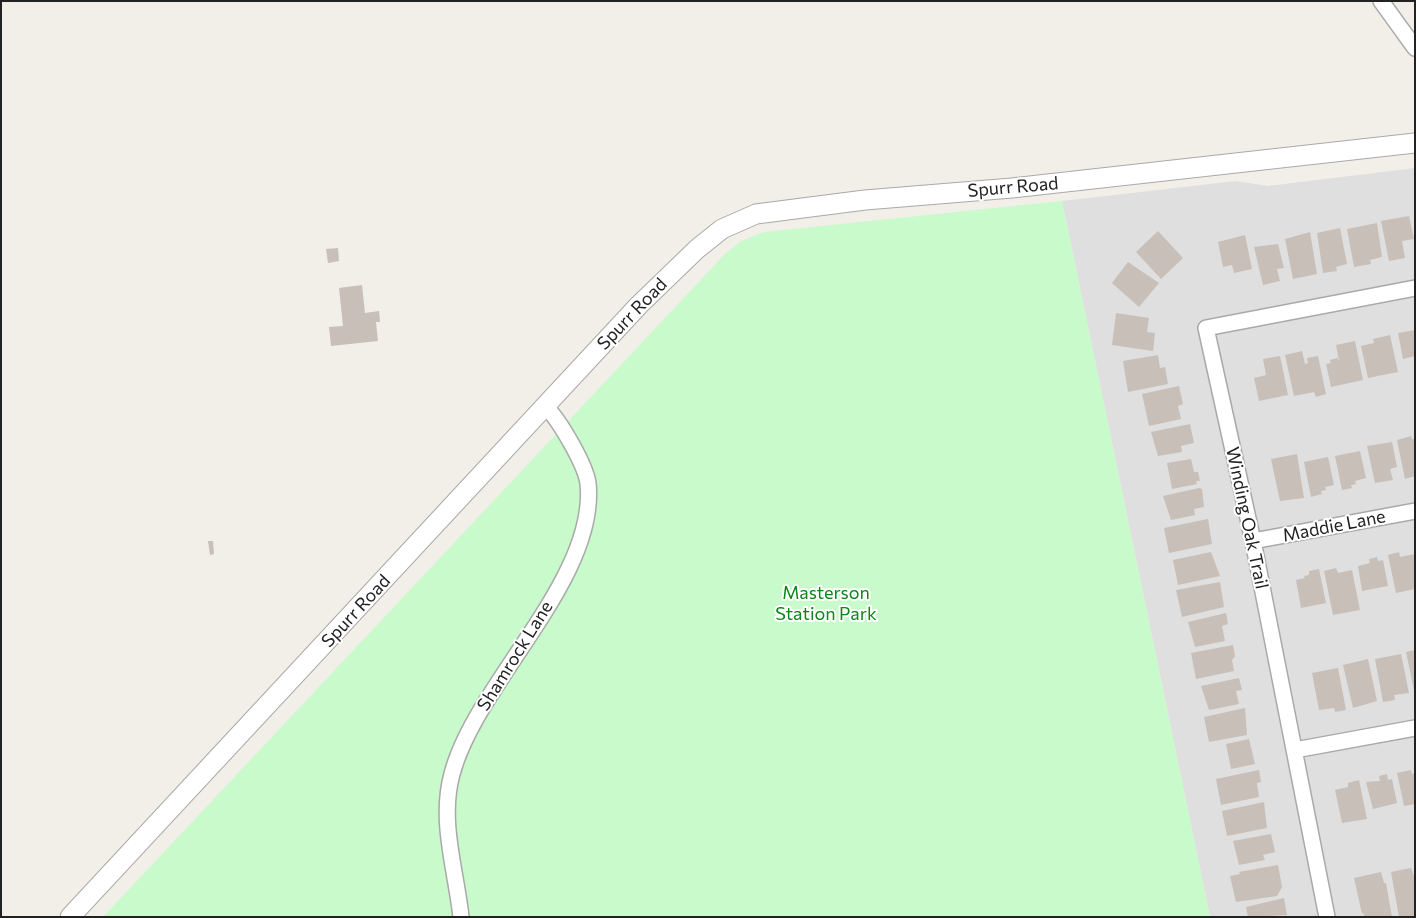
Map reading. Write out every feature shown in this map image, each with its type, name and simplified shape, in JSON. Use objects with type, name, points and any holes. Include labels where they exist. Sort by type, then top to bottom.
[{"type":"street","points":[[1381,1],[1415,48]]},
{"type":"street","name":"Spurr Road","points":[[70,917],[639,305],[697,249],[722,229],[756,214],[865,200],[1012,188],[1415,143]]},
{"type":"street","name":"Winding Oak Trail","points":[[1327,917],[1253,541],[1206,328],[1415,288]]},
{"type":"street","name":"Shamrock Lane","points":[[461,917],[448,824],[447,796],[452,773],[473,724],[564,576],[585,523],[588,482],[575,450],[546,407]]},
{"type":"street","name":"Maddie Lane","points":[[1253,541],[1415,511]]},
{"type":"street","points":[[1295,750],[1415,728]]},
{"type":"shaded area","points":[[1415,168],[1415,917],[1210,917],[1062,201],[1236,181],[1268,186]]},
{"type":"green space","name":"Masterson Station Park","points":[[1062,201],[1210,917],[103,917],[724,255],[741,241],[764,232]]},
{"type":"building","points":[[1409,216],[1414,239],[1402,241],[1405,258],[1389,261],[1381,221]]},
{"type":"building","points":[[1377,223],[1382,257],[1370,260],[1371,264],[1354,267],[1347,229]]},
{"type":"building","points":[[1340,228],[1347,264],[1336,267],[1337,271],[1323,273],[1317,233]]},
{"type":"building","points":[[1158,231],[1183,258],[1161,279],[1136,252]]},
{"type":"building","points":[[1310,232],[1317,274],[1293,279],[1285,239]]},
{"type":"building","points":[[1245,235],[1252,269],[1234,273],[1232,265],[1223,267],[1218,242]]},
{"type":"building","points":[[1278,244],[1284,268],[1277,269],[1280,281],[1263,285],[1254,247]]},
{"type":"building","points":[[338,248],[339,261],[328,263],[326,249]]},
{"type":"building","points":[[1128,262],[1159,283],[1139,307],[1112,283]]},
{"type":"building","points":[[362,285],[365,313],[379,311],[380,322],[376,322],[378,341],[331,346],[329,327],[343,326],[339,288]]},
{"type":"building","points":[[1116,313],[1149,318],[1147,332],[1155,333],[1153,351],[1112,345]]},
{"type":"building","points":[[1415,330],[1415,356],[1403,359],[1398,333]]},
{"type":"building","points":[[1390,335],[1398,372],[1368,378],[1361,346],[1374,343],[1373,339]]},
{"type":"building","points":[[1355,341],[1363,380],[1331,387],[1326,364],[1331,363],[1330,360],[1337,358],[1339,361],[1336,345]]},
{"type":"building","points":[[1302,351],[1305,364],[1308,363],[1307,358],[1318,356],[1326,394],[1316,397],[1314,392],[1294,396],[1285,355]]},
{"type":"building","points":[[1158,355],[1160,368],[1165,367],[1168,384],[1128,392],[1123,361]]},
{"type":"building","points":[[1280,356],[1288,395],[1259,401],[1254,378],[1266,375],[1263,359]]},
{"type":"building","points":[[1179,386],[1183,404],[1178,406],[1181,419],[1149,426],[1142,394]]},
{"type":"building","points":[[1190,424],[1194,443],[1181,446],[1182,452],[1158,456],[1151,432]]},
{"type":"building","points":[[1411,436],[1412,439],[1415,439],[1415,476],[1405,479],[1397,440]]},
{"type":"building","points":[[1392,442],[1397,467],[1390,469],[1393,480],[1375,483],[1367,446]]},
{"type":"building","points":[[1360,451],[1366,478],[1355,481],[1356,484],[1351,485],[1352,488],[1342,490],[1335,456]]},
{"type":"building","points":[[1297,454],[1304,498],[1280,501],[1271,459]]},
{"type":"building","points":[[1328,457],[1334,485],[1325,487],[1326,490],[1321,491],[1322,494],[1311,497],[1304,462]]},
{"type":"building","points":[[1191,459],[1194,472],[1198,472],[1200,481],[1196,481],[1197,484],[1172,489],[1167,463]]},
{"type":"building","points":[[1199,488],[1202,489],[1204,507],[1194,509],[1195,515],[1171,520],[1163,496]]},
{"type":"building","points":[[1208,519],[1212,544],[1169,553],[1164,528]]},
{"type":"building","points":[[208,541],[213,541],[214,554],[210,555]]},
{"type":"building","points":[[1211,552],[1220,576],[1178,585],[1173,560]]},
{"type":"building","points":[[1399,552],[1400,557],[1415,554],[1415,589],[1396,593],[1388,555]]},
{"type":"building","points":[[1377,557],[1378,561],[1383,560],[1388,586],[1362,591],[1358,566],[1370,563],[1369,559]]},
{"type":"building","points":[[1336,568],[1338,573],[1352,570],[1360,610],[1333,615],[1324,571]]},
{"type":"building","points":[[1319,569],[1326,603],[1301,608],[1296,580],[1305,578],[1304,576],[1309,575],[1309,571]]},
{"type":"building","points":[[1220,582],[1224,607],[1182,617],[1176,590]]},
{"type":"building","points":[[1226,613],[1228,624],[1222,626],[1225,641],[1195,647],[1188,622]]},
{"type":"building","points":[[1233,645],[1235,656],[1232,660],[1234,671],[1196,679],[1191,653]]},
{"type":"building","points":[[1415,650],[1415,690],[1414,690],[1406,652]]},
{"type":"building","points":[[1401,654],[1409,693],[1394,695],[1395,700],[1383,702],[1375,659]]},
{"type":"building","points":[[1368,659],[1377,701],[1353,708],[1343,665]]},
{"type":"building","points":[[1338,668],[1346,710],[1335,712],[1334,708],[1319,710],[1312,673]]},
{"type":"building","points":[[1239,678],[1242,690],[1236,691],[1239,704],[1209,710],[1201,686]]},
{"type":"building","points":[[1245,708],[1247,735],[1209,742],[1204,717]]},
{"type":"building","points":[[1249,739],[1255,764],[1231,769],[1226,744]]},
{"type":"building","points":[[1259,770],[1261,782],[1257,783],[1259,797],[1221,805],[1216,779]]},
{"type":"building","points":[[1411,770],[1412,774],[1415,773],[1415,804],[1404,806],[1397,773]]},
{"type":"building","points":[[1387,774],[1388,780],[1392,779],[1397,803],[1373,809],[1366,782],[1380,781],[1379,776]]},
{"type":"building","points":[[1359,780],[1367,819],[1342,823],[1335,790],[1348,787],[1348,783]]},
{"type":"building","points":[[1264,802],[1267,828],[1227,836],[1222,811]]},
{"type":"building","points":[[1271,834],[1275,852],[1263,855],[1265,860],[1239,865],[1233,841]]},
{"type":"building","points":[[1278,865],[1282,887],[1277,896],[1236,902],[1230,876],[1240,874],[1239,872]]},
{"type":"building","points":[[1411,868],[1415,879],[1415,916],[1399,917],[1391,872]]},
{"type":"building","points":[[1381,872],[1384,883],[1386,883],[1392,917],[1364,917],[1354,878]]},
{"type":"building","points":[[1284,898],[1287,915],[1248,917],[1246,907]]}]
